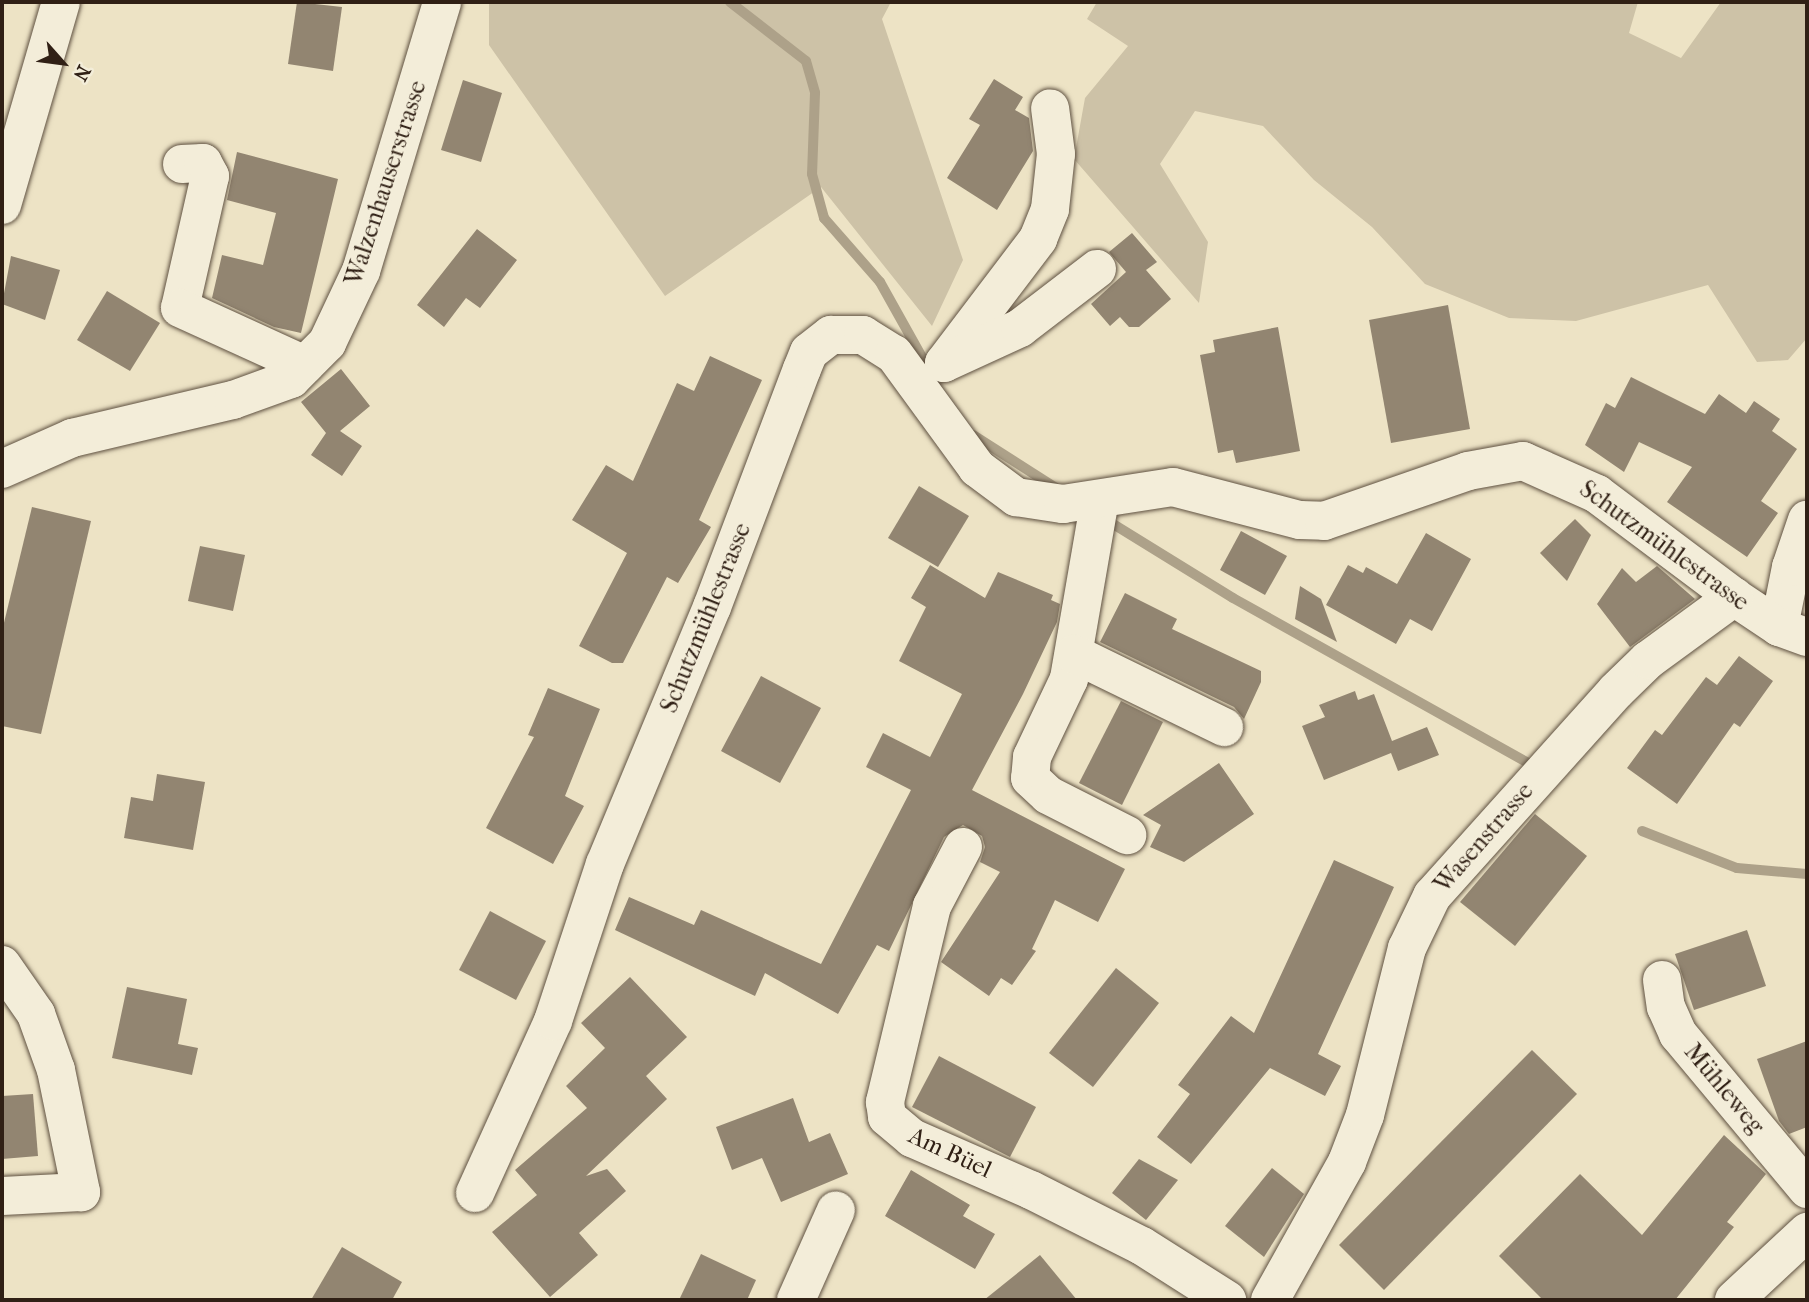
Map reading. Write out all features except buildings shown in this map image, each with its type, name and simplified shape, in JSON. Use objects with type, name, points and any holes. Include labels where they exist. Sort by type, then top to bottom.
[{"type":"street","points":[[2,205],[61,2]]},
{"type":"street","name":"Walzenhauserstrasse","points":[[2,469],[72,438],[233,400],[291,379],[327,343],[361,271],[442,2]]},
{"type":"street","points":[[926,374],[1038,239],[1050,209],[1056,153],[1050,108]]},
{"type":"street","points":[[182,164],[203,163],[210,176],[180,308],[305,365]]},
{"type":"street","points":[[926,374],[1020,328],[1097,269]]},
{"type":"street","name":"Schutzmühlestrasse","points":[[475,1193],[553,1021],[605,864],[712,607],[809,352],[831,335],[863,335],[926,374],[977,468],[997,486],[1016,497],[1086,510],[1138,489],[1193,489],[1271,513],[1324,520],[1468,471],[1523,461],[1597,494],[1734,597],[1793,632]]},
{"type":"street","points":[[1086,510],[1074,654],[1061,701],[1032,757],[1030,778],[1048,795],[1127,835]]},
{"type":"street","points":[[1793,632],[1791,567],[1807,520]]},
{"type":"street","name":"Wasenstrasse","points":[[1270,1300],[1347,1162],[1365,1115],[1407,948],[1433,896],[1616,691],[1648,660],[1734,597]]},
{"type":"street","points":[[1074,654],[1224,727]]},
{"type":"street","name":"Am Büel","points":[[963,848],[932,906],[885,1102],[887,1117],[912,1138],[1031,1190],[1142,1246],[1227,1300]]},
{"type":"street","points":[[2,965],[36,1014],[56,1070],[81,1192],[2,1196]]},
{"type":"street","name":"Mühleweg","points":[[1662,980],[1666,1007],[1678,1034],[1807,1189]]},
{"type":"street","points":[[796,1300],[836,1210]]},
{"type":"street","points":[[1734,1300],[1807,1232]]},
{"type":"shaded area","points":[[489,2],[891,2],[882,19],[963,260],[932,326],[821,187],[665,296],[489,45]]},
{"type":"shaded area","points":[[1097,2],[1638,2],[1629,33],[1681,58],[1721,2],[1807,2],[1807,338],[1788,360],[1757,362],[1708,285],[1576,321],[1509,318],[1425,284],[1372,227],[1314,180],[1263,126],[1195,111],[1160,164],[1208,242],[1199,303],[1074,159],[1085,98],[1128,46],[1087,19]]},
{"type":"waterway","points":[[730,2],[806,61],[815,93],[812,174],[824,218],[880,282],[932,375]]},
{"type":"waterway","points":[[973,435],[1056,488]]},
{"type":"waterway","points":[[1105,519],[1233,598],[1527,762]]},
{"type":"waterway","points":[[1642,831],[1737,868],[1807,874]]}]
